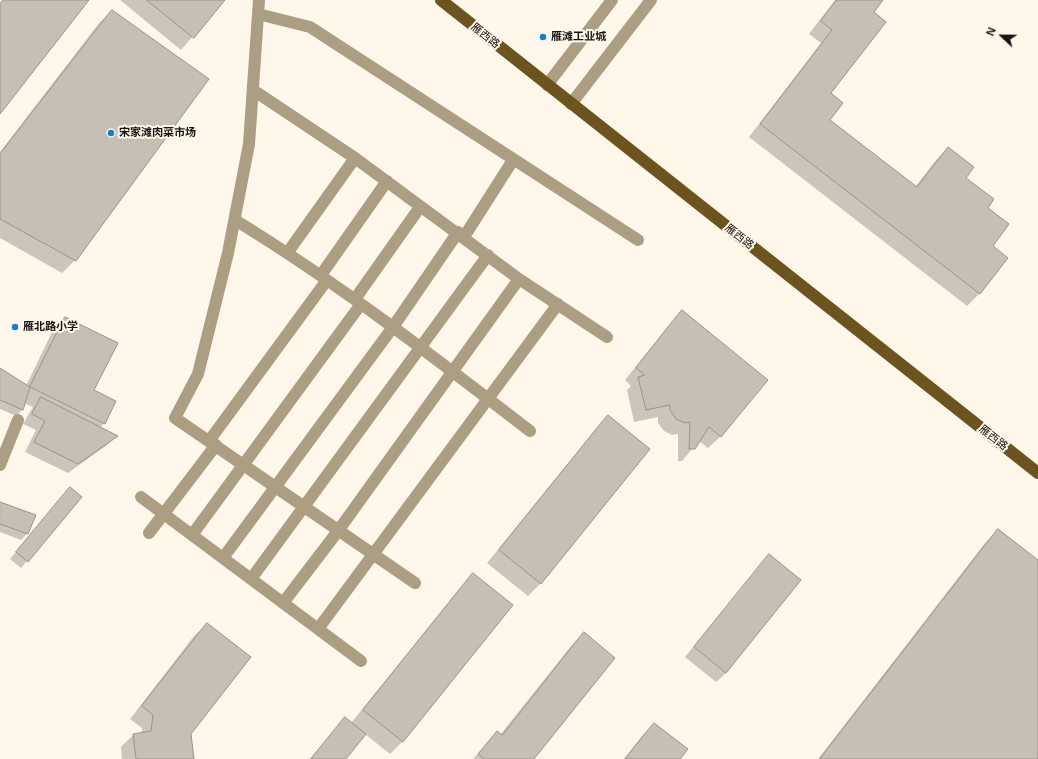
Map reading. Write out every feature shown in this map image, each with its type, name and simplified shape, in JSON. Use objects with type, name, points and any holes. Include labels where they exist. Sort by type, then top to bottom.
[{"type":"main road","name":"雁西路","points":[[441,0],[1038,473]]},
{"type":"street","points":[[259,0],[248,144],[228,253],[198,374],[175,418],[415,583]]},
{"type":"street","points":[[548,85],[612,0]]},
{"type":"street","points":[[571,104],[651,0]]},
{"type":"street","points":[[258,14],[310,28],[638,240]]},
{"type":"street","points":[[253,90],[355,158],[519,279],[607,337]]},
{"type":"street","points":[[288,252],[355,158]]},
{"type":"street","points":[[223,558],[461,235],[514,160]]},
{"type":"street","points":[[150,533],[324,278],[387,181]]},
{"type":"street","points":[[192,535],[358,302],[420,207]]},
{"type":"street","points":[[234,220],[288,252],[393,327],[530,431]]},
{"type":"street","points":[[251,579],[488,255]]},
{"type":"street","points":[[284,603],[519,279]]},
{"type":"street","points":[[318,629],[487,398],[558,304]]},
{"type":"street","points":[[0,465],[18,420]]},
{"type":"street","points":[[141,497],[361,661]]},
{"type":"building","points":[[3,0],[89,0],[0,114],[0,4]]},
{"type":"building","points":[[147,0],[225,0],[194,38]]},
{"type":"building","points":[[837,0],[883,0],[874,12],[886,22],[831,93],[843,103],[830,120],[917,187],[948,147],[974,167],[966,178],[994,199],[988,208],[1009,224],[993,246],[1008,258],[980,294],[760,124],[832,30],[821,21]]},
{"type":"building","points":[[112,10],[209,79],[76,261],[0,219],[0,154]]},
{"type":"building","points":[[682,310],[768,380],[721,437],[709,427],[695,449],[689,449],[690,422],[685,423],[676,419],[670,410],[670,405],[646,410],[638,377],[645,375],[636,368]]},
{"type":"building","points":[[65,317],[118,343],[94,390],[116,401],[105,424],[30,387]]},
{"type":"building","points":[[0,368],[30,387],[23,410],[0,400]]},
{"type":"building","points":[[41,397],[118,436],[78,464],[34,442],[45,421],[32,414]]},
{"type":"building","points":[[608,415],[650,449],[541,584],[499,550]]},
{"type":"building","points":[[70,487],[82,497],[28,562],[16,552]]},
{"type":"building","points":[[0,502],[36,515],[28,534],[0,524]]},
{"type":"building","points":[[998,529],[1038,560],[1038,759],[820,759]]},
{"type":"building","points":[[769,554],[801,580],[726,673],[694,647]]},
{"type":"building","points":[[473,573],[513,605],[403,742],[363,710]]},
{"type":"building","points":[[207,623],[251,657],[191,734],[194,759],[136,759],[133,734],[151,731],[153,715],[142,706]]},
{"type":"building","points":[[584,632],[615,658],[534,759],[484,759],[478,754],[497,731],[502,735]]},
{"type":"building","points":[[345,717],[366,734],[346,759],[311,759]]},
{"type":"building","points":[[654,723],[688,749],[680,759],[625,759]]},
{"type":"place","name":"雁滩工业城","points":[[543,37]]},
{"type":"place","name":"宋家滩肉菜市场","points":[[111,133]]},
{"type":"place","name":"雁北路小学","points":[[15,327]]}]
